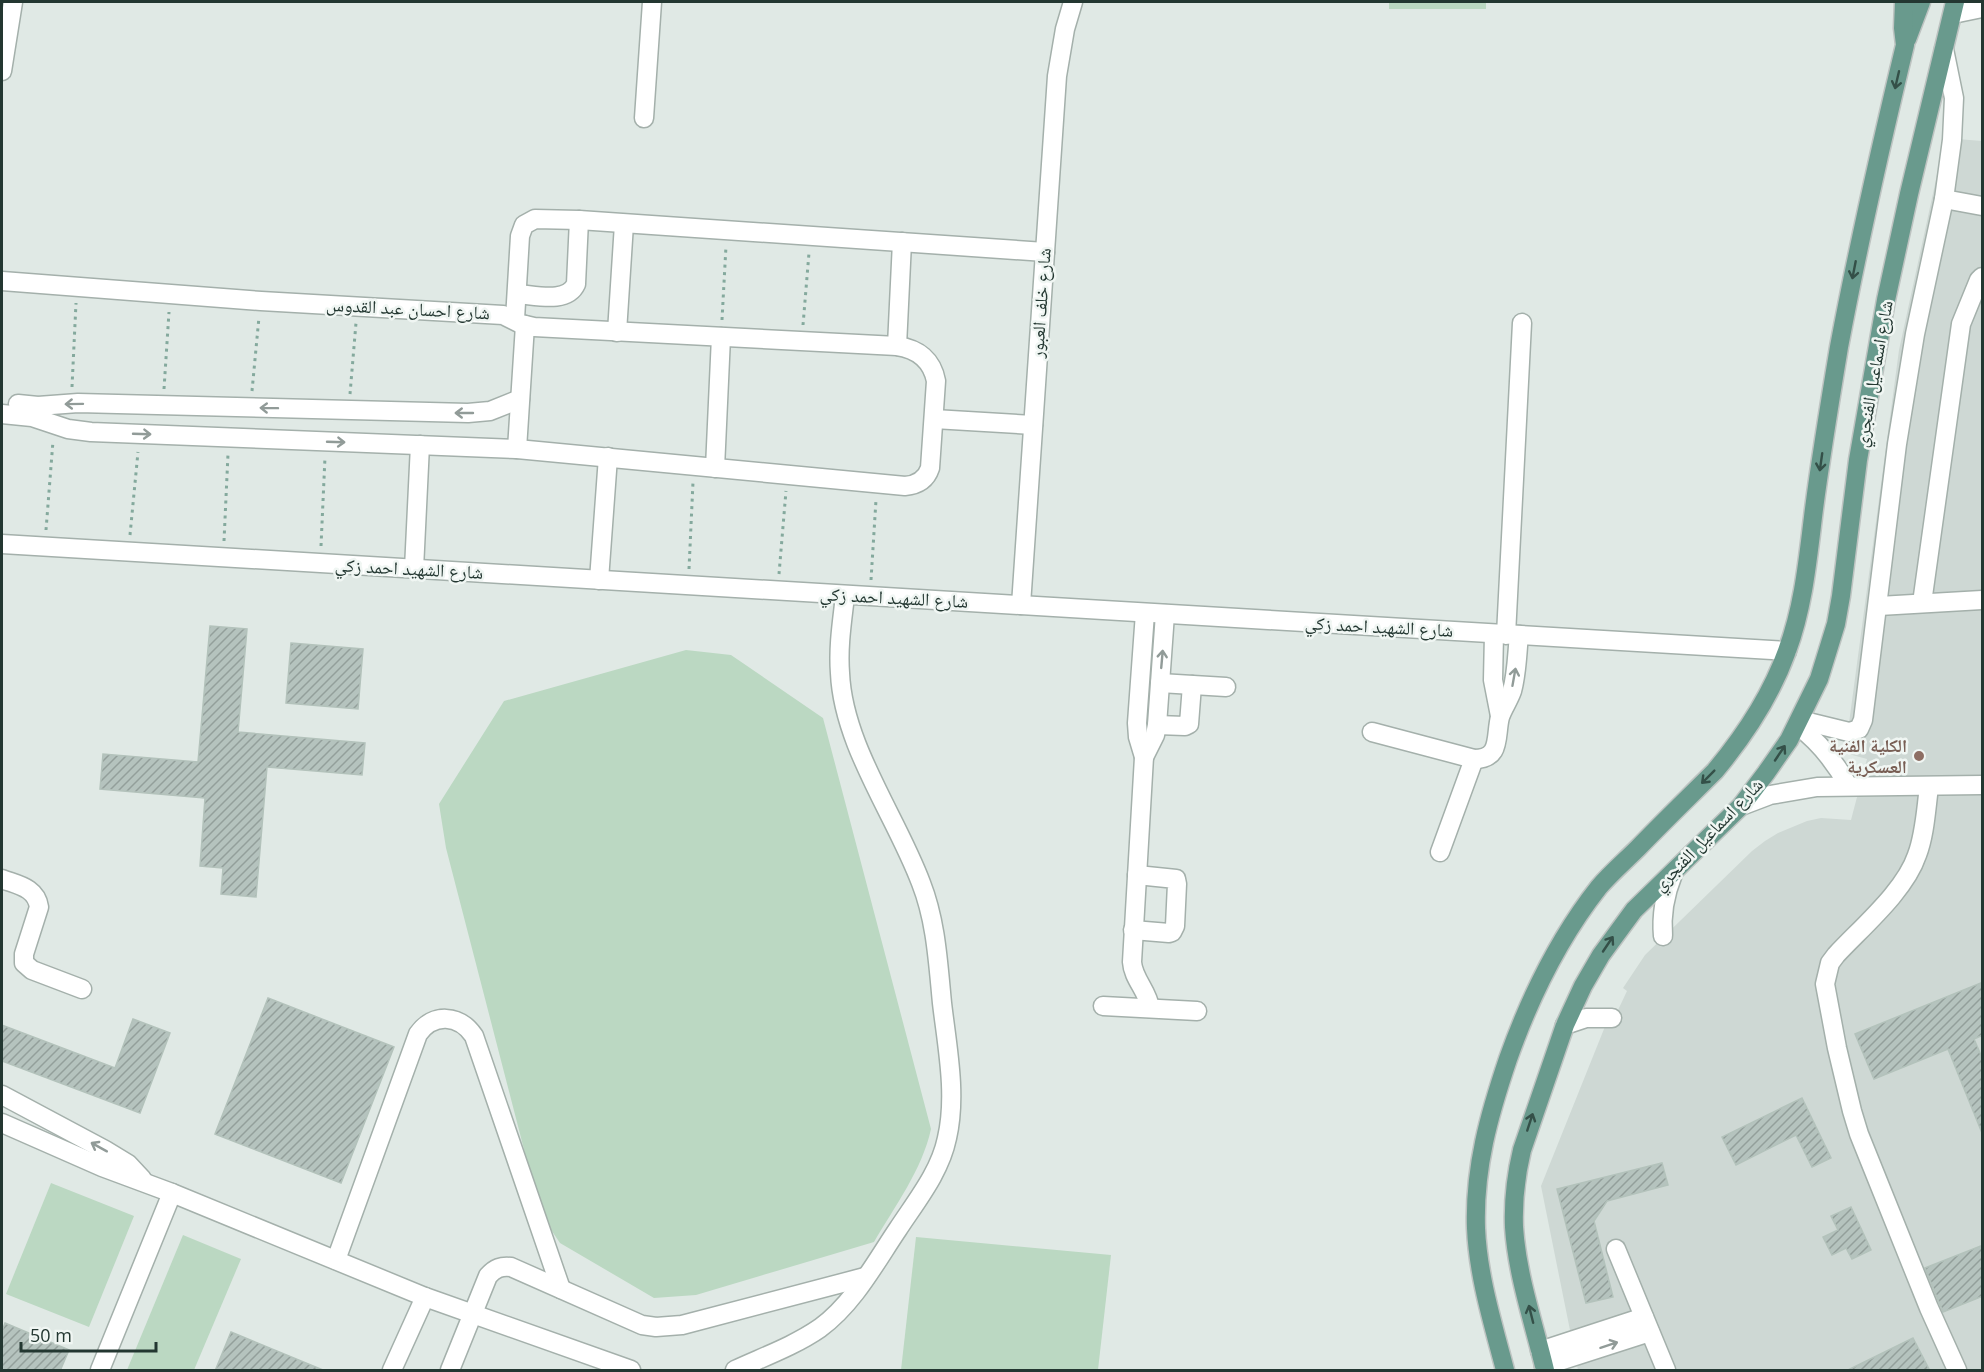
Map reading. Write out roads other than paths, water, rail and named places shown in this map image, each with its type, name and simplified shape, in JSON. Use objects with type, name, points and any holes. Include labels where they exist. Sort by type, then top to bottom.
[{"type":"main road","points":[[1904,2],[1905,45]]},
{"type":"main road","points":[[1505,1371],[1486,1294],[1476,1228],[1477,1185],[1488,1120],[1522,1021],[1547,967],[1567,933],[1602,884],[1715,771],[1730,753],[1763,704],[1787,651],[1800,607],[1823,443],[1872,186],[1905,45],[1921,2]]},
{"type":"main road","name":"شارع اسماعيل الفنجري","points":[[1543,1363],[1516,1248],[1514,1228],[1515,1188],[1522,1150],[1565,1025],[1583,986],[1611,939],[1634,910],[1741,806],[1778,757],[1799,723],[1819,679],[1836,624],[1867,407],[1886,300],[1954,8]]},
{"type":"street","points":[[2,71],[13,2]]},
{"type":"street","points":[[644,118],[652,2]]},
{"type":"street","name":"شارع خلف العبور","points":[[1021,605],[1058,68],[1065,29],[1073,2]]},
{"type":"street","points":[[1954,8],[1983,8]]},
{"type":"street","points":[[1799,723],[1849,732],[1859,729],[1862,725],[1907,378],[1944,199],[1952,140],[1954,98],[1944,49]]},
{"type":"street","points":[[1944,199],[1983,206]]},
{"type":"street","points":[[517,449],[520,399],[520,322],[517,294],[520,236],[524,225],[535,219],[579,220],[1045,252]]},
{"type":"street","points":[[517,294],[561,296],[571,292],[576,284],[579,220]]},
{"type":"street","points":[[617,332],[624,224]]},
{"type":"street","points":[[897,346],[902,242]]},
{"type":"street","points":[[1922,603],[1961,324],[1979,280],[1983,277]]},
{"type":"street","name":"شارع احسان عبد القدوس","points":[[2,281],[170,295],[503,315],[520,322],[617,332],[897,346],[916,351],[930,363],[936,381],[932,461],[928,474],[912,486],[517,449],[84,432],[32,417],[2,414]]},
{"type":"street","points":[[1500,716],[1511,694],[1514,681],[1506,635],[1522,323]]},
{"type":"street","points":[[715,468],[721,337]]},
{"type":"street","points":[[2,402],[38,406],[71,404],[468,413],[500,408],[520,399]]},
{"type":"street","points":[[934,418],[1033,425]]},
{"type":"street","points":[[414,569],[420,445]]},
{"type":"street","points":[[599,580],[608,457]]},
{"type":"street","name":"شارع الشهيد احمد زكي","points":[[2,544],[1787,651]]},
{"type":"street","points":[[735,1371],[801,1340],[838,1312],[866,1277],[937,1169],[948,1137],[951,1100],[934,928],[921,883],[855,737],[842,695],[840,640],[845,596]]},
{"type":"street","points":[[1879,606],[1983,600]]},
{"type":"street","points":[[1145,613],[1137,723],[1138,737],[1144,757],[1132,968],[1146,993],[1150,1008]]},
{"type":"street","points":[[1144,757],[1155,735],[1157,725],[1166,614]]},
{"type":"street","points":[[1372,732],[1474,759],[1484,758],[1493,752],[1497,743],[1500,716],[1493,680],[1506,635]]},
{"type":"street","points":[[1160,683],[1227,687]]},
{"type":"street","points":[[1157,725],[1185,726],[1189,724],[1192,685]]},
{"type":"street","points":[[1799,723],[1832,759],[1848,786]]},
{"type":"street","points":[[1440,852],[1474,759]]},
{"type":"street","points":[[1741,806],[1770,795],[1801,788],[1983,785]]},
{"type":"street","points":[[1929,787],[1921,842],[1910,872],[1899,890],[1836,955],[1830,963],[1825,984],[1837,1048],[1859,1134],[1929,1308],[1957,1371]]},
{"type":"street","points":[[1664,936],[1663,909],[1666,891],[1673,874]]},
{"type":"street","points":[[1134,930],[1169,933],[1174,930],[1175,926],[1176,879],[1137,875]]},
{"type":"street","points":[[2,879],[27,888],[38,902],[39,907],[24,954],[24,963],[32,970],[81,989]]},
{"type":"street","points":[[1103,1006],[1197,1011]]},
{"type":"street","points":[[336,1260],[418,1034],[430,1022],[447,1018],[462,1023],[474,1036],[561,1289]]},
{"type":"street","points":[[1565,1025],[1586,1018],[1612,1018]]},
{"type":"street","points":[[2,1095],[128,1164],[145,1182]]},
{"type":"street","points":[[2,1123],[102,1167],[145,1182],[425,1297],[631,1371]]},
{"type":"street","points":[[100,1371],[172,1193]]},
{"type":"street","points":[[1616,1249],[1666,1371]]},
{"type":"street","points":[[450,1371],[488,1276],[497,1268],[512,1267],[642,1324],[669,1327],[866,1277]]},
{"type":"street","points":[[392,1371],[425,1297]]},
{"type":"street","points":[[1543,1363],[1647,1325]]},
{"type":"place","name":"الكلية الفنية العسكرية","points":[[1919,756]]}]
